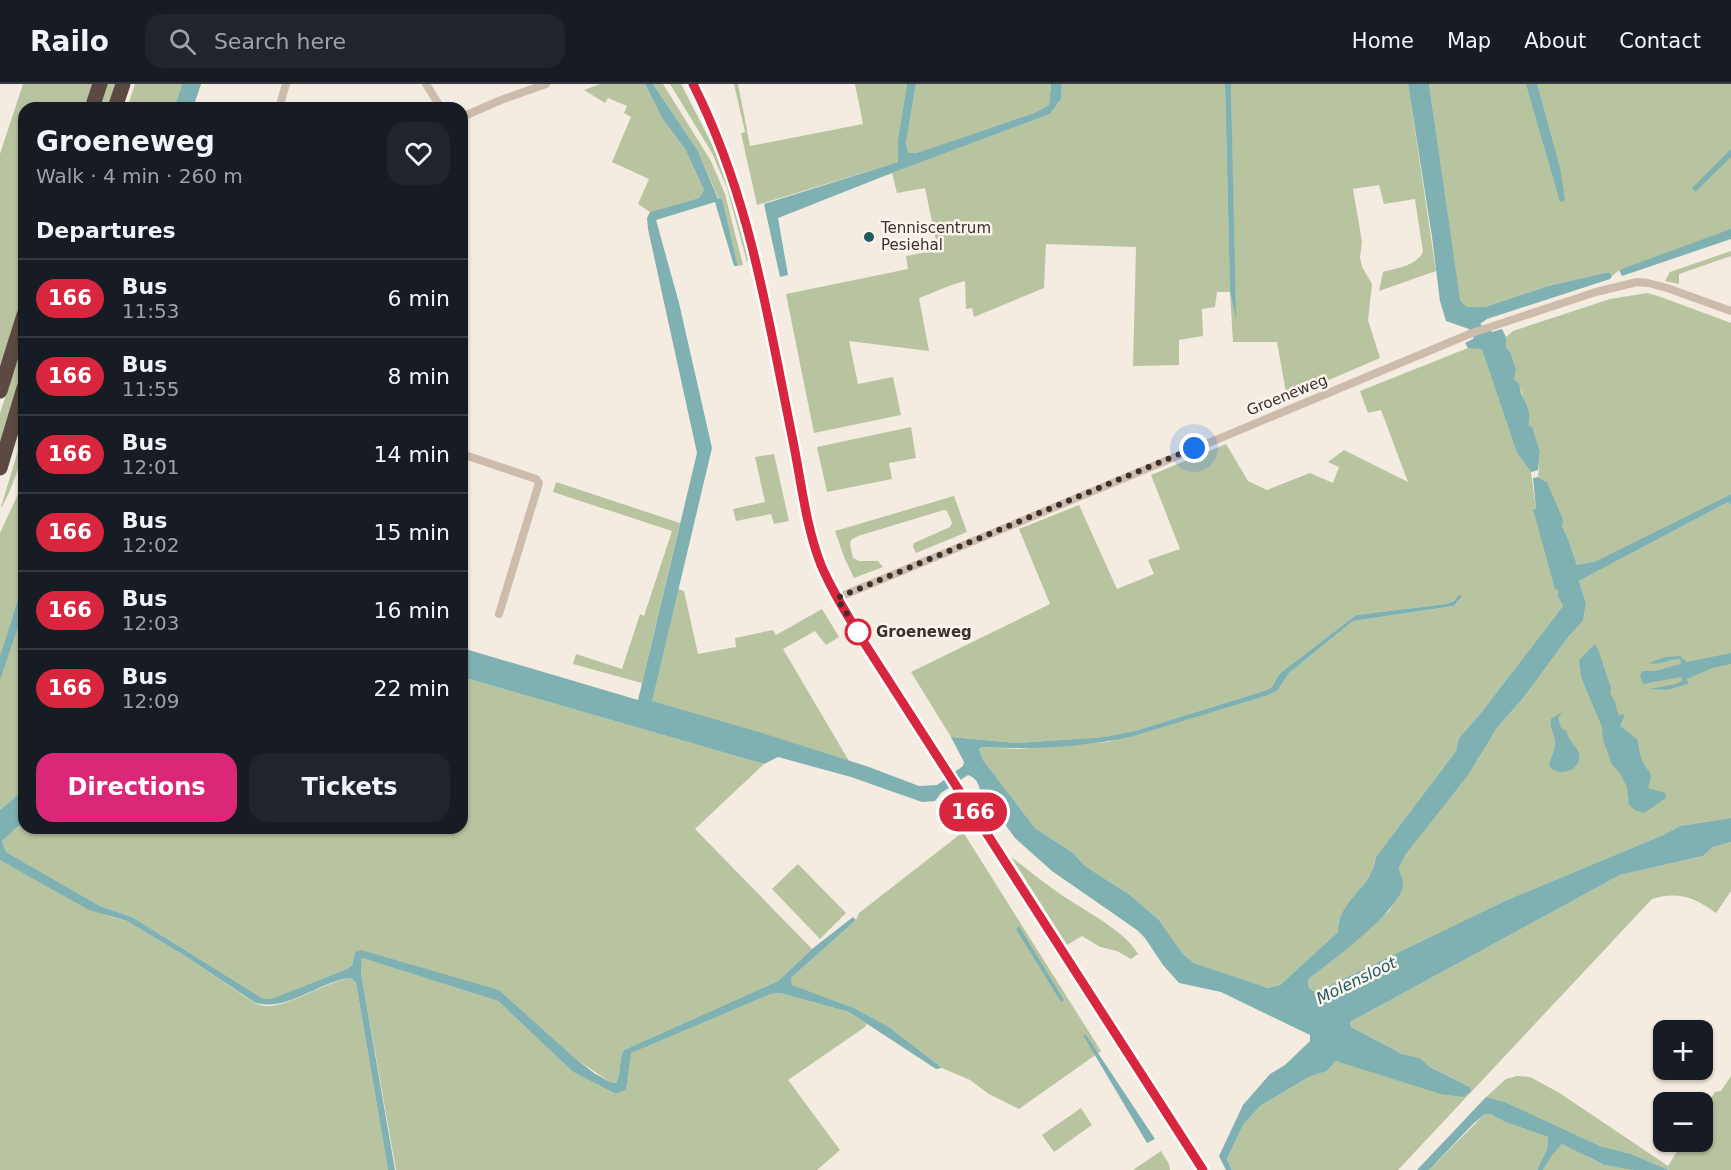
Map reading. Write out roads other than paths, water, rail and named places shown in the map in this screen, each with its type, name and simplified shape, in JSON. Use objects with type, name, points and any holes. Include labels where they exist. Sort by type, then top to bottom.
[{"type":"highway","points":[[94,102],[100,84]]},
{"type":"highway","points":[[117,102],[123,84]]},
{"type":"highway","points":[[0,391],[18,334]]},
{"type":"highway","points":[[0,468],[18,408]]},
{"type":"main road","points":[[693,84],[725,154],[742,206],[756,260],[814,542],[827,578],[837,598],[956,786],[1203,1170]]},
{"type":"street","points":[[281,102],[286,84]]},
{"type":"street","points":[[426,84],[437,102]]},
{"type":"street","points":[[468,114],[546,84]]},
{"type":"street","name":"Groeneweg","points":[[837,598],[1472,333],[1596,292],[1637,282],[1667,288],[1731,311]]},
{"type":"street","points":[[468,456],[536,479],[540,483],[499,614]]},
{"type":"water","points":[[182,84],[201,84],[195,102],[176,102]]},
{"type":"water","name":"Molensloot","points":[[645,84],[653,84],[698,151],[718,199],[722,199],[738,266],[734,266],[715,202],[656,220],[679,303],[712,448],[652,701],[869,767],[919,786],[937,785],[963,766],[964,762],[951,737],[1017,743],[1105,737],[1138,730],[1267,690],[1272,687],[1279,674],[1356,615],[1446,604],[1455,600],[1459,595],[1462,596],[1454,606],[1353,621],[1289,673],[1278,690],[1268,695],[1130,737],[1056,747],[982,747],[979,749],[983,760],[1035,828],[1073,853],[1085,866],[1130,895],[1159,920],[1183,954],[1194,963],[1268,988],[1280,985],[1338,932],[1342,914],[1368,879],[1376,857],[1456,751],[1459,738],[1563,606],[1558,597],[1558,590],[1555,589],[1533,509],[1536,509],[1533,478],[1538,477],[1547,482],[1563,520],[1562,526],[1577,565],[1596,561],[1731,494],[1731,505],[1728,502],[1579,581],[1586,603],[1583,621],[1496,729],[1468,775],[1406,854],[1399,868],[1403,885],[1390,909],[1363,936],[1308,980],[1309,988],[1318,991],[1507,900],[1680,826],[1731,818],[1731,842],[1713,847],[1703,856],[1620,875],[1350,1022],[1351,1027],[1402,1054],[1420,1058],[1430,1067],[1470,1087],[1471,1091],[1464,1097],[1441,1094],[1336,1061],[1327,1071],[1309,1077],[1260,1106],[1243,1125],[1227,1159],[1232,1170],[1226,1170],[1219,1156],[1243,1105],[1270,1074],[1285,1065],[1310,1041],[1310,1035],[1221,992],[1179,983],[1137,930],[1052,871],[1015,838],[973,777],[968,775],[941,793],[935,801],[922,802],[851,777],[778,757],[764,764],[468,679],[468,650],[638,700],[697,453],[647,218],[650,212],[699,198],[704,190],[685,149],[662,118]]},
{"type":"water","points":[[907,84],[916,84],[906,143],[908,153],[916,153],[1034,113],[1049,105],[1051,84],[1062,84],[1061,99],[1050,114],[778,218],[788,275],[780,277],[764,204],[898,162],[898,139]]},
{"type":"water","points":[[1225,84],[1231,84],[1236,319],[1230,292]]},
{"type":"water","points":[[1408,84],[1429,84],[1460,300],[1467,307],[1485,307],[1548,286],[1609,272],[1612,276],[1610,279],[1487,319],[1480,324],[1492,332],[1502,329],[1506,337],[1506,347],[1516,370],[1514,379],[1519,384],[1527,407],[1528,425],[1532,427],[1540,452],[1538,470],[1531,472],[1517,453],[1482,349],[1468,348],[1465,343],[1473,339],[1474,335],[1469,329],[1446,321],[1440,301]]},
{"type":"water","points":[[1526,84],[1537,84],[1560,168],[1565,200],[1560,202]]},
{"type":"water","points":[[1731,149],[1731,157],[1695,192],[1692,188]]},
{"type":"water","points":[[1731,229],[1731,239],[1622,276],[1619,270]]},
{"type":"water","points":[[18,599],[18,627],[0,681],[0,656]]},
{"type":"water","points":[[1595,644],[1611,688],[1610,694],[1619,715],[1625,714],[1620,726],[1637,739],[1641,758],[1650,774],[1648,788],[1665,793],[1666,798],[1644,813],[1629,805],[1627,787],[1620,773],[1612,765],[1603,739],[1602,727],[1581,677],[1579,660]]},
{"type":"water","points":[[1731,653],[1731,664],[1712,668],[1687,679],[1688,684],[1667,690],[1649,689],[1676,684],[1682,681],[1681,677],[1643,684],[1640,675],[1643,671],[1655,671],[1681,664],[1680,659],[1657,664],[1649,663],[1665,657],[1680,656],[1687,662]]},
{"type":"water","points":[[1562,712],[1558,718],[1561,728],[1567,732],[1577,750],[1579,760],[1569,771],[1558,772],[1549,766],[1555,745],[1551,719]]},
{"type":"water","points":[[18,795],[18,826],[2,841],[6,852],[100,906],[132,917],[262,998],[271,999],[347,969],[352,965],[355,952],[361,950],[499,990],[576,1059],[594,1073],[616,1083],[624,1050],[778,981],[812,949],[853,917],[856,920],[791,978],[792,985],[854,1008],[889,1027],[942,1068],[936,1069],[849,1012],[780,993],[771,994],[631,1053],[626,1090],[616,1094],[573,1072],[498,1001],[362,958],[361,973],[395,1170],[388,1170],[356,983],[351,978],[339,980],[278,1004],[266,1005],[254,1002],[127,921],[89,910],[0,860],[0,810]]},
{"type":"water","points":[[1019,926],[1064,1000],[1061,1002],[1016,929]]},
{"type":"water","points":[[1083,1035],[1086,1035],[1155,1139],[1147,1143]]},
{"type":"water","points":[[1486,1097],[1505,1102],[1600,1146],[1631,1154],[1669,1170],[1634,1170],[1604,1165],[1562,1144],[1543,1170],[1537,1170],[1547,1149],[1548,1137],[1485,1114],[1429,1170],[1417,1170]]},
{"type":"place","name":"Tenniscentrum Pesiehal","points":[[869,237]]},
{"type":"place","name":"Groeneweg","points":[[858,632]]}]
